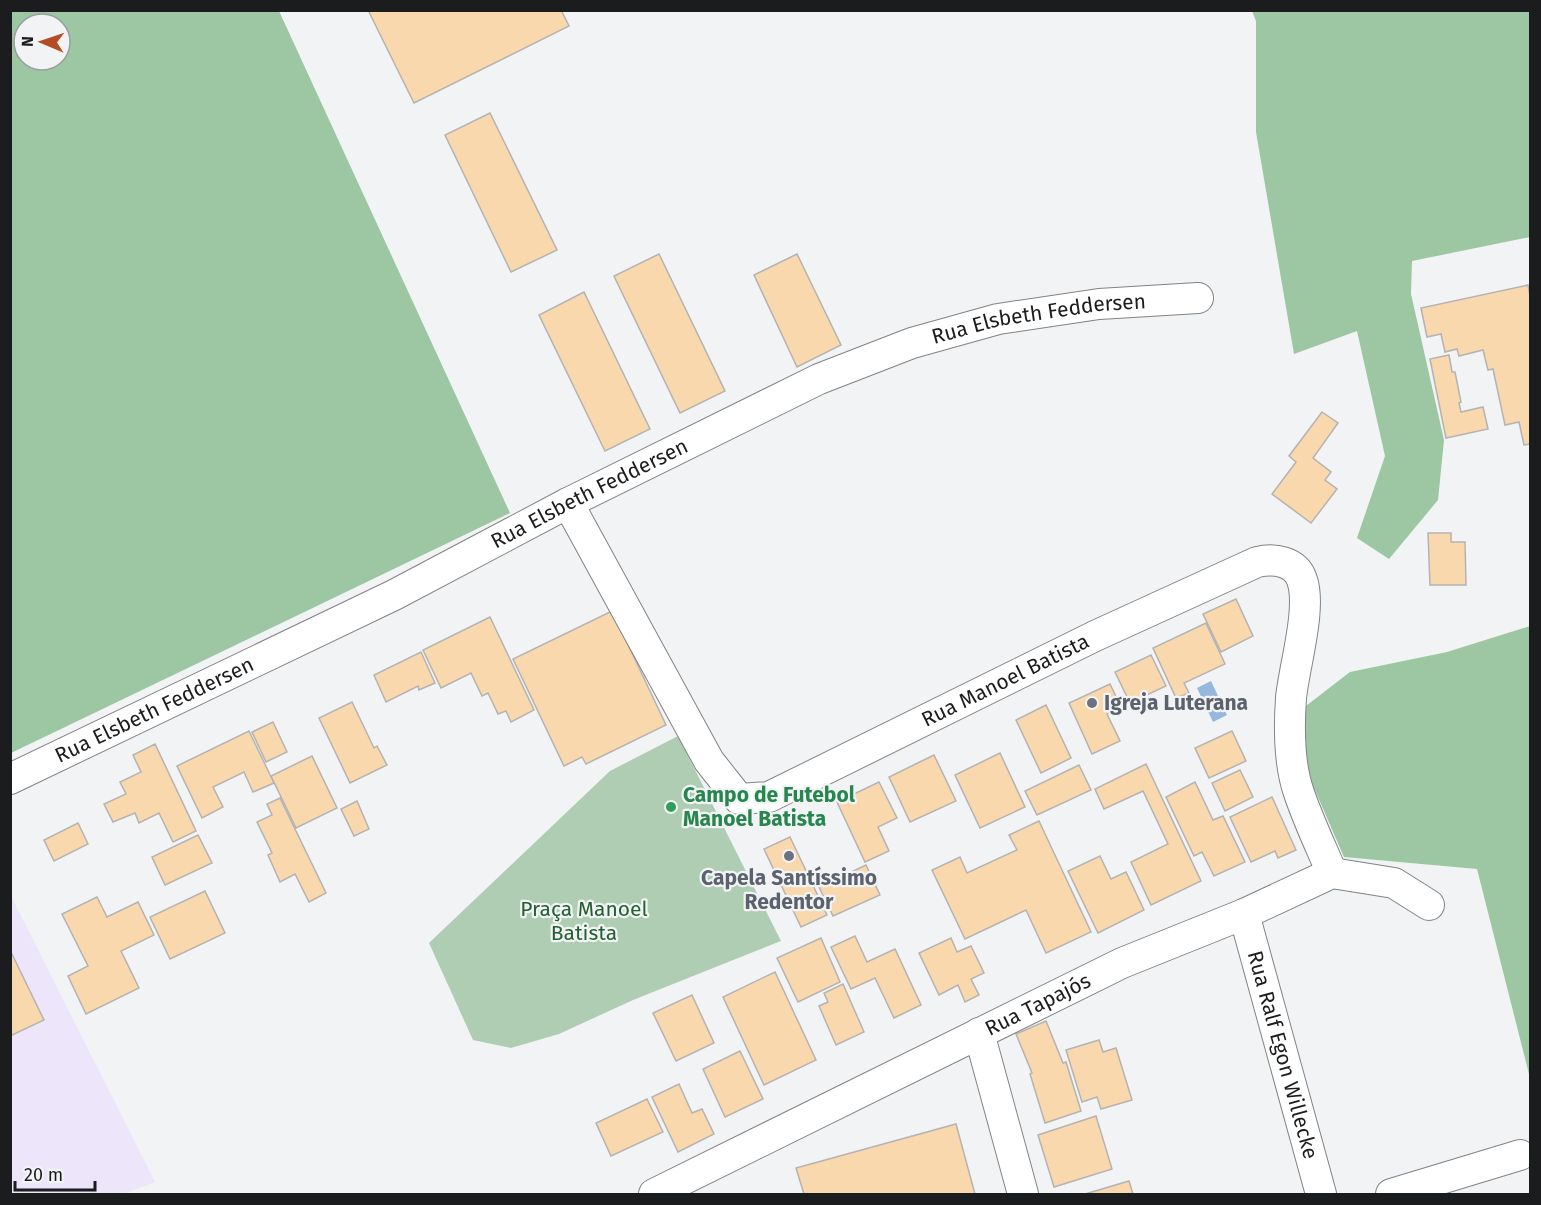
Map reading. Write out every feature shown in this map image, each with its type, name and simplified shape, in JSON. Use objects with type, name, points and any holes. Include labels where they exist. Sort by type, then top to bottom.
[{"type":"street","name":"Rua Elsbeth Feddersen","points":[[10,779],[394,595],[568,503],[819,379],[912,343],[1009,317],[1099,304],[1198,298]]},
{"type":"street","name":"Rua Manoel Batista","points":[[568,503],[709,761],[739,799],[769,796],[1095,636],[1257,562],[1271,559],[1291,565],[1302,580],[1305,613],[1291,698],[1290,744],[1298,791],[1332,873]]},
{"type":"street","points":[[1332,873],[1394,883],[1429,905]]},
{"type":"street","name":"Rua Tapajós","points":[[654,1194],[699,1185],[979,1033],[1122,963],[1244,914],[1332,873]]},
{"type":"street","name":"Rua Ralf Egon Willecke","points":[[1244,914],[1321,1194]]},
{"type":"street","points":[[979,1033],[1023,1194]]},
{"type":"street","points":[[1391,1194],[1520,1155]]},
{"type":"shaded area","points":[[10,894],[155,1182],[123,1194],[11,1194]]},
{"type":"green space","points":[[11,10],[279,11],[510,513],[11,753]]},
{"type":"green space","points":[[1252,11],[1530,11],[1530,237],[1412,261],[1411,294],[1444,440],[1438,500],[1389,559],[1357,538],[1385,456],[1357,331],[1294,354],[1256,132],[1256,21]]},
{"type":"green space","points":[[1530,626],[1530,1078],[1477,869],[1344,857],[1298,751],[1302,709],[1350,672],[1447,652]]},
{"type":"green space","name":"Praça Manoel Batista","points":[[678,736],[781,941],[633,1000],[559,1034],[511,1048],[473,1040],[429,943],[610,771]]},
{"type":"water","points":[[1211,681],[1227,715],[1213,722],[1197,688]]},
{"type":"building","points":[[368,10],[561,10],[569,26],[414,103]]},
{"type":"building","points":[[490,113],[557,250],[511,272],[445,135]]},
{"type":"building","points":[[659,254],[725,391],[680,413],[614,276]]},
{"type":"building","points":[[797,254],[841,345],[797,367],[754,275]]},
{"type":"building","points":[[1528,285],[1530,296],[1530,444],[1524,445],[1519,422],[1505,425],[1493,369],[1488,370],[1483,350],[1459,356],[1457,349],[1445,352],[1441,334],[1427,337],[1421,308]]},
{"type":"building","points":[[584,292],[650,429],[605,451],[539,315]]},
{"type":"building","points":[[1449,355],[1452,372],[1455,372],[1461,412],[1483,407],[1488,429],[1446,438],[1430,359]]},
{"type":"building","points":[[1322,412],[1338,423],[1313,458],[1331,472],[1325,480],[1337,489],[1311,523],[1272,494],[1296,462],[1289,456]]},
{"type":"building","points":[[1428,533],[1451,533],[1451,542],[1465,542],[1466,585],[1430,585]]},
{"type":"building","points":[[1236,599],[1253,636],[1221,652],[1203,614]]},
{"type":"building","points":[[612,611],[666,725],[586,764],[582,757],[564,766],[513,659]]},
{"type":"building","points":[[490,617],[534,710],[511,722],[506,711],[498,714],[488,693],[482,696],[471,673],[441,688],[423,650]]},
{"type":"building","points":[[1206,623],[1225,664],[1184,683],[1189,693],[1176,698],[1153,648]]},
{"type":"building","points":[[421,652],[435,683],[419,690],[418,686],[386,702],[374,675]]},
{"type":"building","points":[[1151,655],[1166,686],[1130,703],[1115,672]]},
{"type":"building","points":[[1110,684],[1121,707],[1107,714],[1120,741],[1092,754],[1069,703]]},
{"type":"building","points":[[352,702],[374,748],[377,746],[387,765],[350,783],[319,718]]},
{"type":"building","points":[[1046,705],[1071,758],[1041,773],[1016,720]]},
{"type":"building","points":[[273,722],[287,752],[266,762],[252,732]]},
{"type":"building","points":[[249,731],[274,783],[253,792],[244,772],[213,787],[223,807],[202,818],[177,766]]},
{"type":"building","points":[[1232,731],[1246,761],[1209,778],[1195,748]]},
{"type":"building","points":[[155,744],[196,831],[173,842],[159,813],[139,823],[135,813],[113,822],[104,804],[126,794],[120,782],[141,772],[133,755]]},
{"type":"building","points":[[1000,753],[1025,807],[980,828],[955,775]]},
{"type":"building","points":[[934,755],[956,801],[910,822],[889,777]]},
{"type":"building","points":[[312,756],[337,808],[296,828],[271,776]]},
{"type":"building","points":[[1146,764],[1201,881],[1151,905],[1131,862],[1168,844],[1143,791],[1104,809],[1095,789]]},
{"type":"building","points":[[1079,765],[1091,790],[1037,815],[1025,791]]},
{"type":"building","points":[[1240,770],[1253,797],[1225,811],[1212,783]]},
{"type":"building","points":[[879,782],[897,818],[878,827],[889,851],[865,862],[837,802]]},
{"type":"building","points":[[1195,782],[1213,820],[1223,816],[1245,862],[1214,876],[1202,852],[1194,856],[1166,797]]},
{"type":"building","points":[[1272,797],[1296,850],[1278,858],[1275,851],[1251,862],[1230,817]]},
{"type":"building","points":[[280,798],[326,893],[309,902],[295,874],[280,882],[268,855],[272,853],[257,822],[272,815],[267,804]]},
{"type":"building","points":[[357,801],[369,829],[354,836],[341,809]]},
{"type":"building","points":[[1039,821],[1091,932],[1046,953],[1026,910],[965,939],[932,870],[960,857],[967,873],[1017,850],[1009,835]]},
{"type":"building","points":[[78,823],[88,844],[54,861],[44,840]]},
{"type":"building","points":[[198,835],[212,863],[165,885],[152,857]]},
{"type":"building","points":[[790,837],[827,915],[801,927],[764,849]]},
{"type":"building","points":[[1100,856],[1111,879],[1126,872],[1144,910],[1098,933],[1068,871]]},
{"type":"building","points":[[866,865],[880,895],[833,916],[819,887]]},
{"type":"building","points":[[205,891],[225,933],[170,959],[150,917]]},
{"type":"building","points":[[97,897],[107,917],[138,902],[154,935],[121,951],[139,988],[86,1014],[68,976],[88,966],[62,914]]},
{"type":"building","points":[[855,936],[867,962],[895,949],[921,1005],[894,1018],[875,978],[851,989],[831,947]]},
{"type":"building","points":[[821,938],[840,982],[798,1002],[777,958]]},
{"type":"building","points":[[951,938],[957,952],[971,946],[984,973],[971,979],[979,995],[965,1002],[958,985],[939,995],[919,953]]},
{"type":"building","points":[[10,950],[44,1020],[10,1036]]},
{"type":"building","points":[[775,972],[816,1060],[764,1085],[723,997]]},
{"type":"building","points":[[843,984],[864,1032],[836,1045],[819,1006],[828,1002],[824,993]]},
{"type":"building","points":[[692,995],[714,1043],[676,1061],[653,1013]]},
{"type":"building","points":[[1046,1021],[1063,1063],[1066,1062],[1081,1111],[1045,1123],[1030,1074],[1032,1073],[1016,1034]]},
{"type":"building","points":[[1099,1040],[1103,1052],[1116,1048],[1132,1100],[1101,1109],[1097,1097],[1082,1102],[1066,1050]]},
{"type":"building","points":[[740,1051],[763,1099],[725,1117],[703,1069]]},
{"type":"building","points":[[679,1084],[692,1113],[702,1109],[714,1134],[678,1152],[652,1097]]},
{"type":"building","points":[[647,1099],[663,1132],[611,1156],[596,1123]]},
{"type":"building","points":[[1096,1116],[1112,1169],[1054,1187],[1038,1135]]},
{"type":"building","points":[[956,1124],[975,1194],[804,1194],[796,1168]]},
{"type":"building","points":[[1129,1181],[1133,1194],[1085,1194]]},
{"type":"place","name":"Igreja Luterana","points":[[1092,703]]},
{"type":"place","name":"Campo de Futebol Manoel Batista","points":[[671,807]]},
{"type":"place","name":"Capela Santíssimo Redentor","points":[[789,856]]}]
